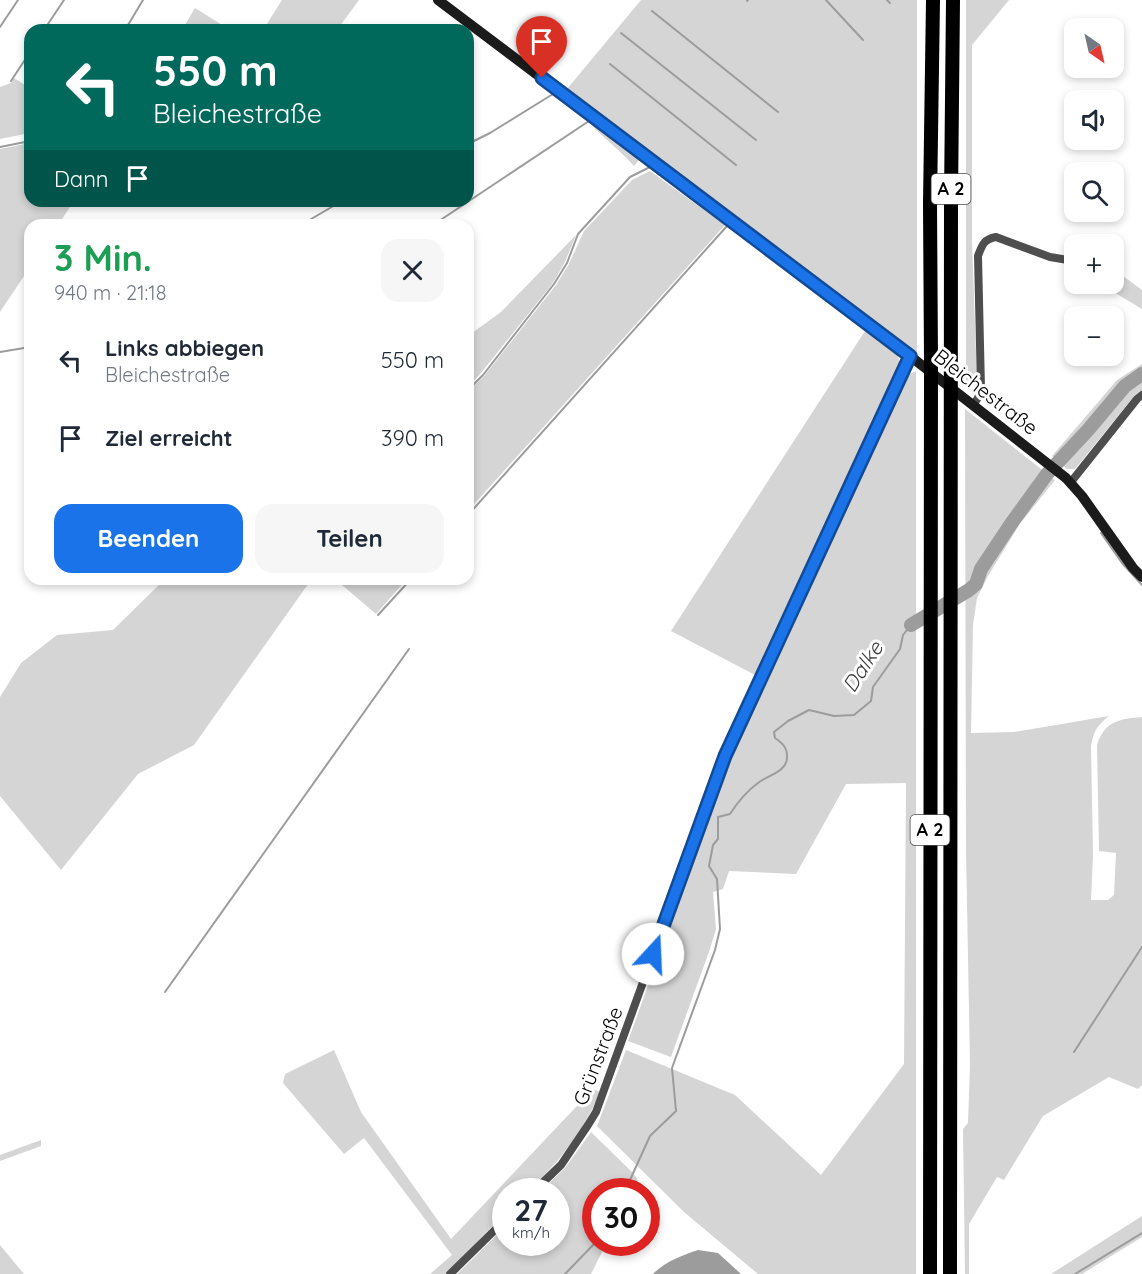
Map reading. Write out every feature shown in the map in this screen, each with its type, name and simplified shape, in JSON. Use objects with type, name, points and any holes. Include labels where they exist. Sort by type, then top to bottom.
[{"type":"highway","name":"A 2","points":[[930,1274],[930,194],[933,0]]},
{"type":"highway","name":"A 2","points":[[950,1274],[953,0]]},
{"type":"street","name":"Bleichestraße","points":[[438,0],[470,24]]},
{"type":"street","name":"Bleichestraße","points":[[474,27],[910,356],[1068,480],[1142,577]]},
{"type":"street","points":[[973,405],[981,389],[978,256],[982,243],[989,238],[996,237],[1050,257],[1064,259]]},
{"type":"street","name":"Grünstraße","points":[[548,1178],[561,1165],[596,1112],[725,756],[910,356]]},
{"type":"street","points":[[1068,480],[1142,395]]},
{"type":"street","points":[[450,1274],[492,1233]]},
{"type":"shaded area","points":[[282,0],[359,0],[341,24],[267,24]]},
{"type":"shaded area","points":[[641,0],[917,0],[917,355],[567,89]]},
{"type":"shaded area","points":[[966,0],[1009,0],[972,45],[972,242],[977,380],[966,389]]},
{"type":"shaded area","points":[[195,8],[220,24],[186,24]]},
{"type":"shaded area","points":[[14,78],[24,84],[24,134],[0,139],[0,87],[11,83]]},
{"type":"shaded area","points":[[589,122],[639,160],[634,166],[600,133]]},
{"type":"shaded area","points":[[24,144],[24,207],[70,207],[62,219],[24,219],[24,276],[0,312],[0,149]]},
{"type":"shaded area","points":[[650,171],[725,225],[474,504],[474,386],[556,285],[569,264],[584,231],[632,180]]},
{"type":"shaded area","points":[[576,235],[553,283],[474,381],[474,332],[501,312]]},
{"type":"shaded area","points":[[1124,277],[1142,290],[1142,309],[1117,294],[1124,294]]},
{"type":"shaded area","points":[[865,331],[897,353],[899,369],[757,676],[671,631]]},
{"type":"shaded area","points":[[1142,364],[1142,390],[1134,396],[1075,469],[1067,469],[1052,456],[1117,380]]},
{"type":"shaded area","points":[[916,371],[916,1274],[758,1274],[684,1212],[660,1188],[660,1178],[650,1178],[597,1126],[626,1050],[735,1095],[821,1175],[904,1064],[906,783],[846,784],[796,874],[729,871],[723,889],[713,892],[716,929],[671,1057],[628,1041],[730,758],[862,475],[860,473],[905,376]]},
{"type":"shaded area","points":[[965,409],[1055,480],[1019,525],[977,598],[973,625],[971,733],[1014,732],[1109,716],[1097,729],[1091,746],[1093,854],[1091,900],[1108,900],[1114,895],[1116,853],[1099,851],[1097,745],[1109,726],[1120,720],[1142,717],[1142,1085],[1138,1089],[1109,1077],[1043,1116],[1004,1180],[997,1177],[969,1224],[969,1274],[965,1274],[963,1129],[968,1123],[970,1065],[966,850]]},
{"type":"shaded area","points":[[159,585],[307,585],[194,745],[138,774],[61,870],[0,796],[0,697],[21,663],[57,635],[113,630]]},
{"type":"shaded area","points":[[342,585],[402,585],[376,614]]},
{"type":"shaded area","points":[[334,1050],[361,1112],[451,1239],[492,1196],[492,1226],[445,1274],[430,1274],[452,1255],[364,1138],[344,1154],[283,1083],[285,1074]]},
{"type":"shaded area","points":[[593,1089],[600,1092],[582,1128],[541,1178],[509,1178]]},
{"type":"shaded area","points":[[591,1132],[636,1178],[582,1178],[582,1256],[600,1256],[591,1274],[457,1274],[492,1240],[492,1256],[570,1256],[570,1178],[555,1178],[565,1168]]},
{"type":"shaded area","points":[[41,1140],[41,1146],[0,1161],[0,1155]]},
{"type":"shaded area","points":[[1142,1216],[1142,1237],[1082,1274],[1051,1274]]},
{"type":"shaded area","points":[[0,1245],[24,1274],[0,1274]]},
{"type":"shaded area","points":[[698,1250],[718,1253],[741,1274],[653,1274],[668,1262]]},
{"type":"waterway","points":[[0,27],[18,0]]},
{"type":"waterway","points":[[48,24],[64,0]]},
{"type":"waterway","points":[[129,24],[143,0]]},
{"type":"waterway","points":[[826,0],[863,40]]},
{"type":"waterway","points":[[887,0],[890,3]]},
{"type":"waterway","points":[[652,11],[778,112]]},
{"type":"waterway","points":[[621,33],[756,140]]},
{"type":"waterway","points":[[11,81],[24,61]]},
{"type":"waterway","points":[[610,64],[736,165]]},
{"type":"waterway","points":[[474,141],[553,94],[705,209]]},
{"type":"waterway","points":[[474,198],[589,121]]},
{"type":"waterway","points":[[0,147],[24,142]]},
{"type":"waterway","points":[[474,384],[554,284],[567,263],[578,234],[630,177],[650,167]]},
{"type":"waterway","points":[[311,219],[332,207]]},
{"type":"waterway","points":[[442,219],[460,207]]},
{"type":"waterway","points":[[474,508],[727,226]]},
{"type":"waterway","points":[[0,352],[24,348]]},
{"type":"waterway","name":"Dalke","points":[[911,625],[976,584],[981,569],[1047,474],[1125,386],[1142,374]]},
{"type":"waterway","points":[[1101,533],[1122,563],[1142,585]]},
{"type":"waterway","points":[[378,615],[406,585]]},
{"type":"waterway","name":"Dalke","points":[[631,1178],[650,1136],[676,1111],[672,1068],[715,950],[720,929],[717,879],[709,866],[713,845],[718,839],[718,817],[730,814],[750,790],[784,766],[786,750],[775,738],[774,732],[788,721],[809,710],[834,716],[854,715],[871,701],[873,687],[900,649],[903,635],[911,625]]},
{"type":"waterway","points":[[165,992],[409,649]]},
{"type":"waterway","points":[[1074,1052],[1142,947]]},
{"type":"waterway","points":[[1075,1274],[1142,1233]]},
{"type":"waterway","name":"Dalke","points":[[565,1274],[582,1256]]},
{"type":"route","points":[[542,78],[910,356],[725,756],[653,954]]}]
